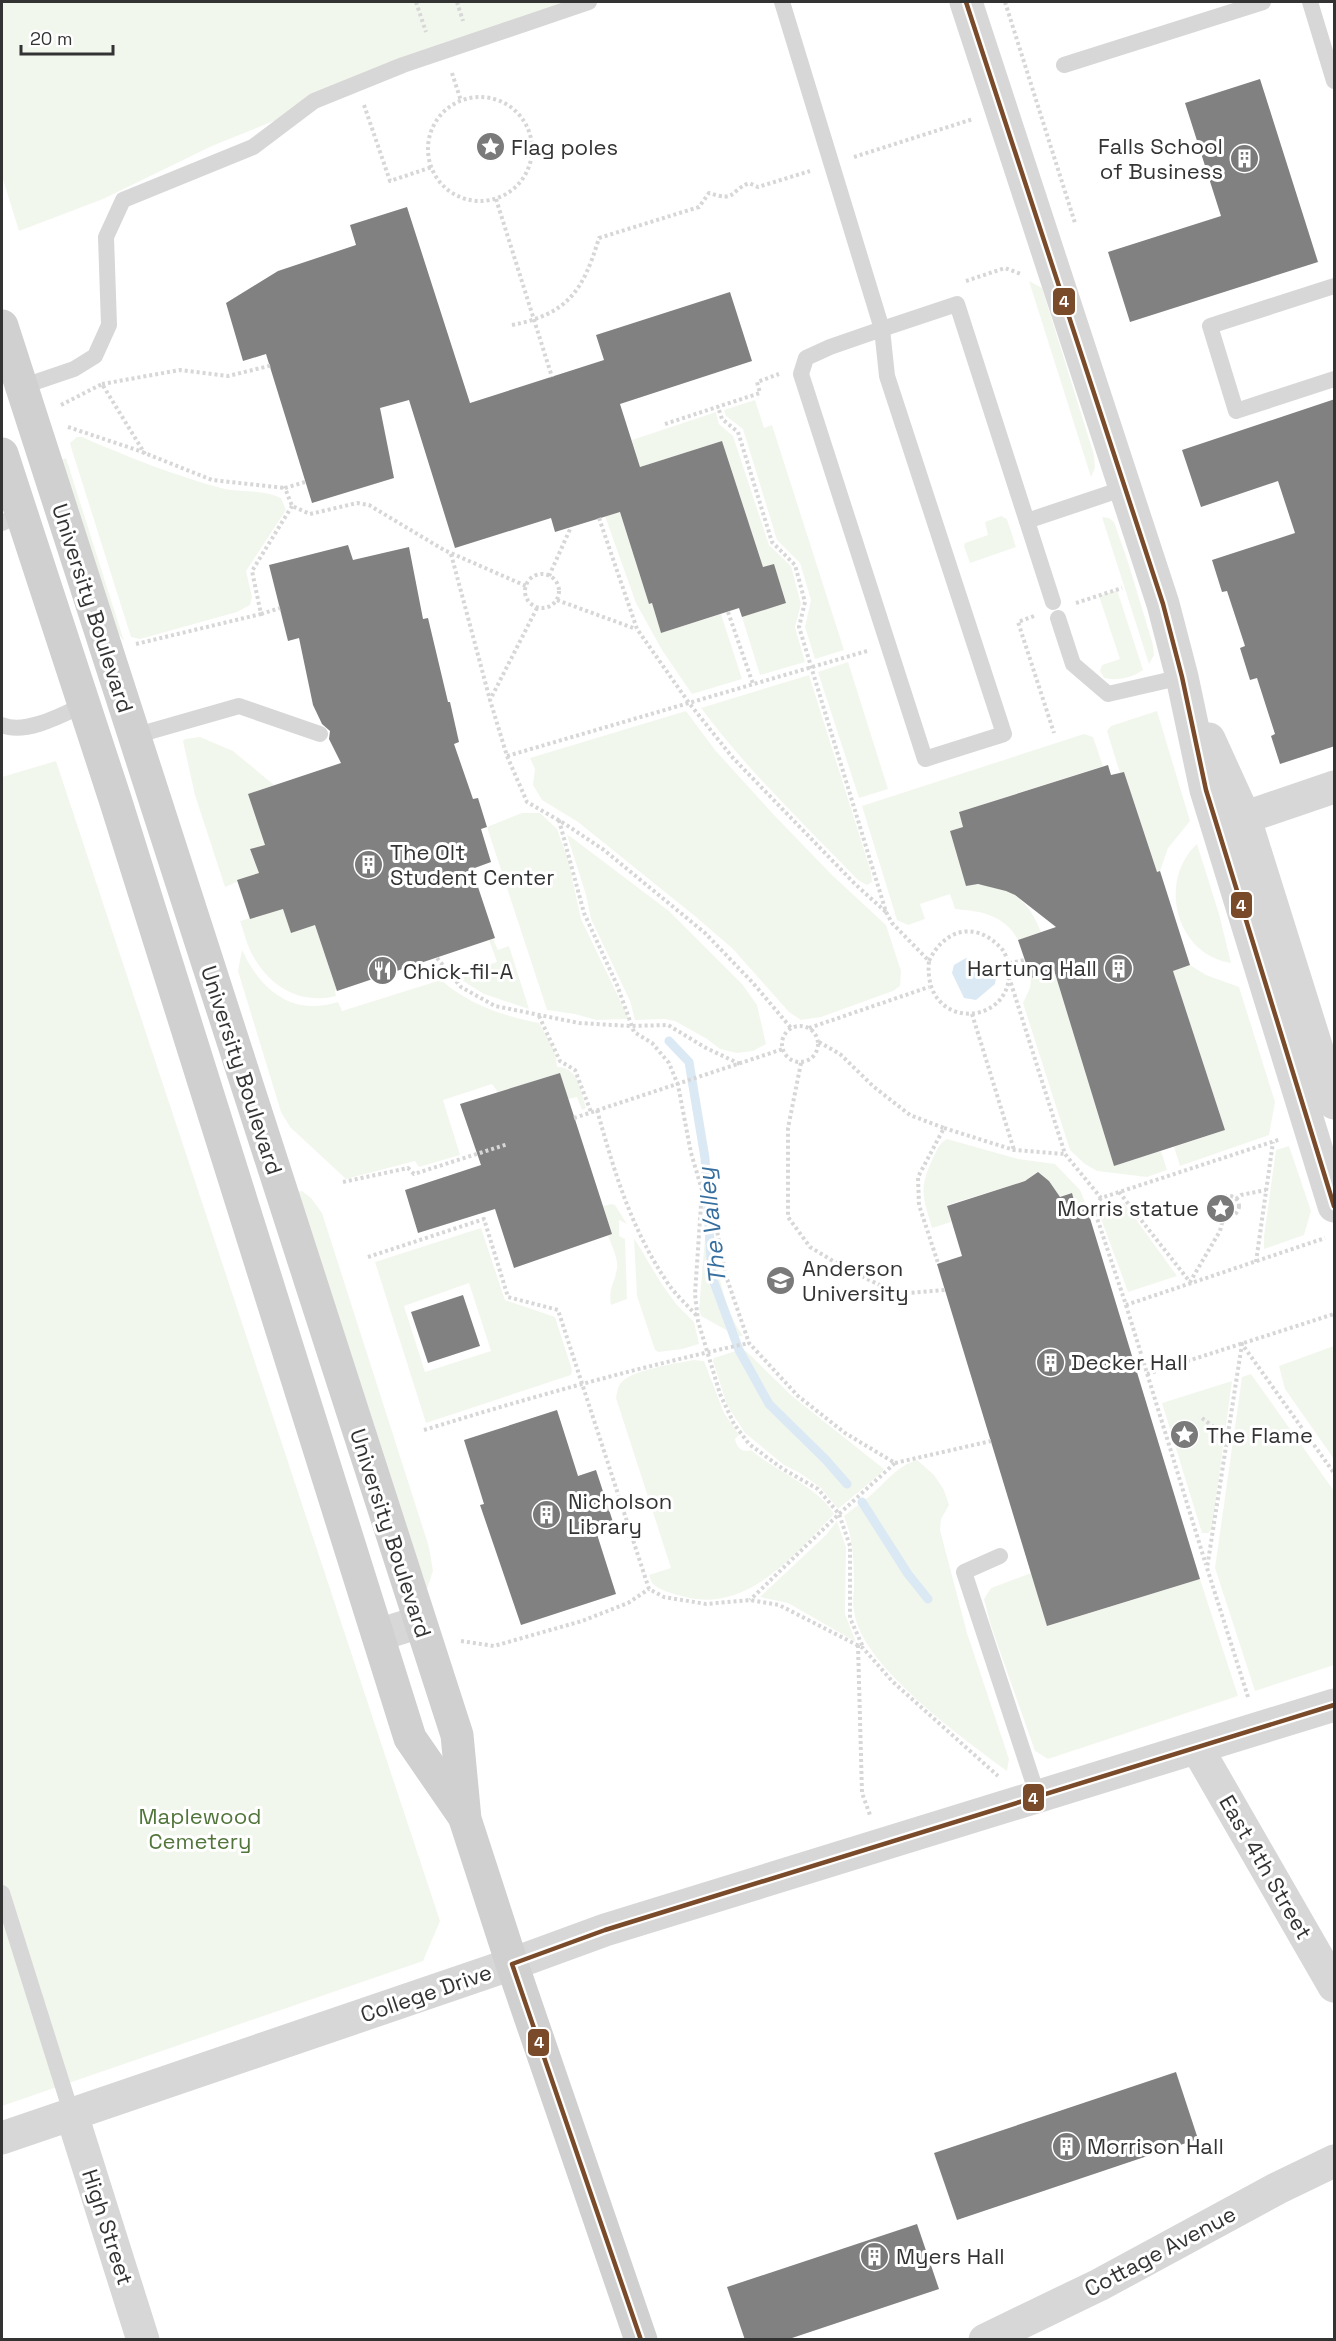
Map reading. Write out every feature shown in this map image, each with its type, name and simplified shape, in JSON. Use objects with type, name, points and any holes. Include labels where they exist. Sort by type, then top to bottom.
[{"type":"main road","name":"University Boulevard","points":[[2,326],[457,1735],[465,1819],[512,1964],[641,2340]]},
{"type":"main road","name":"University Boulevard","points":[[2,454],[11,519],[83,705],[410,1738],[465,1819]]},
{"type":"street","points":[[966,2],[1162,604],[1182,677],[1206,790],[1335,1103]]},
{"type":"street","points":[[1182,677],[1246,816],[1314,1050],[1335,1206]]},
{"type":"street","points":[[83,705],[120,691]]},
{"type":"street","points":[[1246,816],[1335,787]]},
{"type":"street","points":[[378,1635],[420,1622]]},
{"type":"street","name":"College Drive","points":[[2,2138],[512,1964],[605,1930],[1335,1705]]},
{"type":"street","name":"East 4th Street","points":[[1197,1748],[1335,1986]]},
{"type":"street","name":"High Street","points":[[72,2115],[143,2340]]},
{"type":"street","name":"Cottage Avenue","points":[[985,2340],[1099,2285],[1278,2188],[1335,2161]]},
{"type":"lane","points":[[21,387],[74,369],[95,356],[109,326],[106,237],[123,200],[253,147],[314,101],[433,55],[589,2]]},
{"type":"lane","points":[[782,2],[882,329],[887,376],[1004,734],[925,759],[801,374],[806,358],[830,347],[882,329],[957,304],[1027,521],[1060,609],[1073,664],[1108,694],[1182,677]]},
{"type":"lane","points":[[1064,65],[1263,2]]},
{"type":"lane","points":[[1310,2],[1335,81]]},
{"type":"lane","points":[[1335,286],[1210,326],[1236,411],[1335,379]]},
{"type":"lane","points":[[1027,521],[1125,488]]},
{"type":"lane","points":[[2,725],[10,728],[43,723],[83,705]]},
{"type":"lane","points":[[134,736],[239,705],[320,734]]},
{"type":"lane","points":[[1206,790],[1237,816],[1246,816]]},
{"type":"lane","points":[[1000,1556],[964,1572],[1038,1797]]},
{"type":"lane","points":[[2,1893],[72,2115]]},
{"type":"lane","points":[[2,1947],[19,1947]]},
{"type":"path","points":[[416,2],[433,55]]},
{"type":"path","points":[[1005,2],[1078,234]]},
{"type":"path","points":[[478,97],[496,100],[512,108],[524,120],[531,137],[532,153],[529,169],[520,183],[508,194],[496,199],[477,202],[462,198],[447,189],[435,176],[432,167],[429,159],[429,141],[435,124],[446,110],[461,101],[478,97]]},
{"type":"path","points":[[362,101],[390,181],[432,167]]},
{"type":"path","points":[[512,325],[535,321],[556,310],[574,295],[590,269],[599,238],[699,207],[709,194],[724,198],[733,195],[741,186],[749,183],[758,187],[975,118]]},
{"type":"path","points":[[496,199],[552,376]]},
{"type":"path","points":[[54,409],[102,384],[180,370],[228,376],[273,366]]},
{"type":"path","points":[[665,424],[760,393],[757,382],[781,373],[781,369]]},
{"type":"path","points":[[102,384],[146,454]]},
{"type":"path","points":[[718,407],[722,419],[738,432],[772,542],[795,565],[806,602],[799,627],[886,912],[892,923],[929,961]]},
{"type":"path","points":[[58,423],[212,480],[285,488],[305,482]]},
{"type":"path","points":[[285,488],[292,506],[310,514],[357,503],[369,505],[451,553],[526,586]]},
{"type":"path","points":[[261,614],[252,571],[292,506]]},
{"type":"path","points":[[599,518],[637,629],[689,703],[733,758],[886,912]]},
{"type":"path","points":[[549,576],[571,527]]},
{"type":"path","points":[[451,553],[507,756],[527,802],[604,850],[705,933],[791,1028]]},
{"type":"path","points":[[549,576],[554,579],[559,589],[557,600],[548,607],[537,608],[526,596],[526,586],[533,577],[549,576]]},
{"type":"path","points":[[1060,609],[1122,588]]},
{"type":"path","points":[[557,600],[637,629]]},
{"type":"path","points":[[131,645],[280,608]]},
{"type":"path","points":[[490,700],[537,608]]},
{"type":"path","points":[[728,612],[753,684]]},
{"type":"path","points":[[1038,615],[1018,622],[1054,733]]},
{"type":"path","points":[[507,756],[888,645]]},
{"type":"path","points":[[559,820],[584,913],[634,1032],[652,1043],[669,1063],[678,1084],[691,1153],[703,1191],[713,1211],[726,1276],[749,1342],[798,1396],[845,1433],[896,1463]]},
{"type":"path","points":[[1009,977],[1006,991],[997,1002],[985,1010],[972,1014],[957,1013],[946,1007],[936,998],[927,974],[934,949],[943,940],[955,934],[967,931],[980,933],[993,939],[1003,950],[1008,963],[1009,977],[1065,1154],[1101,1198]]},
{"type":"path","points":[[437,958],[461,987],[495,1006],[579,1023],[668,1025],[706,1048],[740,1064]]},
{"type":"path","points":[[1008,963],[1025,960]]},
{"type":"path","points":[[809,1028],[930,987]]},
{"type":"path","points":[[972,1014],[1014,1150]]},
{"type":"path","points":[[539,1015],[560,1061],[575,1070],[591,1112]]},
{"type":"path","points":[[819,1042],[816,1054],[807,1061],[790,1059],[783,1049],[783,1037],[791,1028],[804,1026],[809,1028],[819,1042],[840,1054],[874,1087],[910,1115],[1014,1150],[1065,1154]]},
{"type":"path","points":[[574,1118],[783,1049]]},
{"type":"path","points":[[801,1062],[788,1128],[788,1218],[810,1247],[843,1267],[898,1294],[945,1290]]},
{"type":"path","points":[[597,1110],[620,1189],[641,1239],[670,1287],[697,1316]]},
{"type":"path","points":[[938,1263],[919,1205],[918,1177],[944,1128]]},
{"type":"path","points":[[1248,1697],[1094,1209],[1101,1198],[1283,1139]]},
{"type":"path","points":[[1256,1262],[1273,1142]]},
{"type":"path","points":[[343,1182],[408,1168],[414,1174],[508,1144]]},
{"type":"path","points":[[1236,1199],[1241,1195],[1266,1190]]},
{"type":"path","points":[[703,1191],[695,1294],[697,1316],[720,1394],[734,1424],[749,1444],[783,1469],[818,1489],[838,1514],[850,1546],[850,1618],[863,1648],[892,1681],[999,1777]]},
{"type":"path","points":[[1118,1192],[1190,1282],[1220,1231],[1224,1214]]},
{"type":"path","points":[[1227,1196],[1236,1199],[1239,1205],[1237,1211],[1230,1216],[1224,1214],[1220,1210],[1221,1200],[1227,1196]]},
{"type":"path","points":[[368,1257],[484,1219],[508,1296],[558,1310],[649,1589],[664,1597],[706,1604],[750,1600],[779,1605],[863,1648]]},
{"type":"path","points":[[1126,1305],[1325,1238]]},
{"type":"path","points":[[1147,1374],[1335,1314]]},
{"type":"path","points":[[424,1430],[525,1399],[749,1342]]},
{"type":"path","points":[[1207,1568],[1242,1344]]},
{"type":"path","points":[[1242,1344],[1335,1473]]},
{"type":"path","points":[[1202,1418],[1219,1431],[1228,1432]]},
{"type":"path","points":[[750,1600],[838,1514],[896,1463],[991,1441]]},
{"type":"path","points":[[455,1640],[494,1646],[582,1621],[628,1603],[649,1589]]},
{"type":"path","points":[[858,1646],[862,1792],[871,1819]]},
{"type":"green space","points":[[2,2],[595,2],[470,42],[212,146],[103,199],[19,231],[2,176]]},
{"type":"green space","points":[[1029,281],[1042,288],[1094,455],[1095,468],[1091,477]]},
{"type":"green space","points":[[755,400],[764,428],[772,425],[844,650],[815,659],[805,627],[811,600],[800,563],[777,540],[743,429],[726,416],[724,410]]},
{"type":"green space","points":[[716,412],[719,424],[733,436],[769,545],[791,566],[801,604],[795,627],[805,662],[760,675],[742,617],[786,602],[774,565],[763,567],[722,441],[640,467],[632,440]]},
{"type":"green space","points":[[77,437],[203,483],[228,489],[267,493],[281,498],[286,510],[246,571],[252,597],[250,605],[237,612],[140,639],[131,637],[71,447],[70,443]]},
{"type":"green space","points":[[66,458],[124,641],[117,632],[61,460]]},
{"type":"green space","points":[[620,512],[649,604],[652,603],[661,633],[721,614],[742,679],[692,694],[662,650],[636,603],[605,516]]},
{"type":"green space","points":[[1001,516],[1007,519],[1016,547],[970,563],[965,543],[988,535],[985,522]]},
{"type":"green space","points":[[1102,517],[1114,522],[1128,562],[1153,645],[1154,655],[1149,664]]},
{"type":"green space","points":[[1117,590],[1143,670],[1129,677],[1109,679],[1104,678],[1100,671],[1102,665],[1120,659],[1099,596]]},
{"type":"green space","points":[[848,662],[888,789],[859,798],[818,672]]},
{"type":"green space","points":[[809,675],[871,872],[872,882],[867,885],[858,880],[776,796],[701,708]]},
{"type":"green space","points":[[686,711],[715,750],[774,815],[832,875],[886,925],[901,971],[900,986],[893,991],[821,1017],[801,1020],[789,1012],[733,949],[578,822],[542,800],[533,785],[535,769],[530,758]]},
{"type":"green space","points":[[1157,711],[1190,821],[1168,848],[1160,871],[1142,878],[1155,866],[1124,773],[1120,773],[1107,731],[1111,726]]},
{"type":"green space","points":[[1084,734],[1093,737],[1103,766],[959,812],[963,827],[950,831],[966,885],[992,886],[1013,894],[1029,909],[1041,932],[1018,940],[1006,925],[991,916],[955,909],[950,894],[920,904],[925,919],[908,925],[897,920],[862,806]]},
{"type":"green space","points":[[200,737],[233,751],[274,785],[248,794],[265,845],[250,850],[259,873],[225,887],[195,795],[183,741]]},
{"type":"green space","name":"Maplewood Cemetery","points":[[56,761],[440,1921],[423,1961],[2,2106],[2,777]]},
{"type":"green space","points":[[522,813],[540,813],[557,829],[568,859],[581,919],[629,1019],[596,1020],[547,1010],[487,827]]},
{"type":"green space","points":[[567,835],[669,911],[742,984],[757,1005],[766,1044],[753,1051],[737,1053],[720,1049],[675,1021],[635,1020],[630,1001],[591,919]]},
{"type":"green space","points":[[1197,844],[1219,914],[1231,963],[1212,957],[1197,946],[1186,932],[1178,914],[1176,896],[1178,877],[1185,859]]},
{"type":"green space","points":[[283,909],[315,925],[337,991],[335,990],[336,996],[311,998],[288,991],[268,977],[253,956],[240,921]]},
{"type":"green space","points":[[493,939],[498,950],[509,946],[529,1009],[484,994],[455,976],[497,962],[489,940]]},
{"type":"green space","points":[[242,950],[249,964],[268,988],[292,1002],[306,1006],[321,1006],[338,1002],[342,1011],[441,980],[475,1003],[513,1017],[539,1023],[553,1049],[557,1067],[570,1071],[575,1076],[586,1108],[582,1110],[577,1097],[568,1099],[560,1073],[498,1092],[492,1084],[443,1100],[460,1155],[419,1167],[415,1161],[346,1179],[290,1127],[281,1112],[238,971]]},
{"type":"green space","points":[[1190,965],[1206,975],[1239,987],[1275,1102],[1269,1135],[1180,1166],[1174,1147],[1225,1130],[1173,971]]},
{"type":"green space","points":[[1054,970],[1114,1166],[1161,1151],[1167,1170],[1147,1177],[1097,1171],[1085,1164],[1070,1150],[1023,1003],[1030,988],[1031,978]]},
{"type":"green space","points":[[947,1139],[1018,1159],[1055,1164],[1080,1190],[1086,1205],[1076,1208],[1071,1193],[1057,1198],[1049,1181],[1037,1172],[1025,1181],[947,1205],[951,1222],[932,1228],[924,1200],[925,1178],[937,1150]]},
{"type":"green space","points":[[1289,1146],[1311,1211],[1304,1235],[1264,1249],[1276,1150]]},
{"type":"green space","points":[[302,1191],[311,1198],[322,1213],[429,1547],[433,1571],[427,1589],[293,1193]]},
{"type":"green space","points":[[1124,1203],[1177,1276],[1128,1292],[1099,1213]]},
{"type":"green space","points":[[612,1204],[627,1224],[619,1220],[619,1236],[625,1239],[627,1299],[611,1305],[610,1294],[617,1264],[608,1236],[612,1234],[603,1206]]},
{"type":"green space","points":[[707,1216],[724,1294],[735,1323],[743,1336],[737,1336],[701,1316],[699,1309]]},
{"type":"green space","points":[[481,1228],[505,1300],[555,1317],[572,1370],[571,1375],[426,1423],[375,1262]],"holes":[[[469,1283],[491,1351],[425,1372],[404,1306]]]},
{"type":"green space","points":[[634,1238],[676,1304],[694,1322],[699,1344],[682,1349],[658,1352],[655,1350],[637,1296]]},
{"type":"green space","points":[[1334,1346],[1334,1459],[1285,1389],[1279,1366]]},
{"type":"green space","points":[[739,1350],[746,1351],[792,1396],[884,1469],[881,1473],[838,1509],[821,1488],[784,1465],[745,1433],[727,1405],[713,1361],[714,1358]]},
{"type":"green space","points":[[694,1360],[704,1361],[724,1413],[739,1435],[735,1439],[737,1445],[745,1451],[751,1450],[807,1487],[827,1504],[834,1514],[786,1562],[768,1576],[750,1588],[729,1596],[708,1600],[685,1597],[659,1588],[652,1583],[649,1575],[671,1568],[616,1398],[620,1384],[633,1375]]},
{"type":"green space","points":[[1251,1374],[1334,1491],[1334,1665],[1255,1691],[1215,1568],[1242,1377]]},
{"type":"green space","points":[[1232,1381],[1212,1529],[1208,1533],[1202,1533],[1162,1403]]},
{"type":"green space","points":[[917,1460],[934,1475],[944,1490],[949,1505],[941,1519],[940,1530],[967,1633],[1009,1759],[1007,1771],[966,1741],[917,1700],[894,1677],[861,1632],[854,1611],[852,1550],[844,1516],[898,1470]]},
{"type":"green space","points":[[837,1521],[846,1547],[845,1614],[856,1642],[788,1603],[760,1597],[826,1535]]},
{"type":"green space","points":[[1031,1573],[1048,1626],[1200,1579],[1238,1696],[1048,1759],[1035,1751],[991,1626],[984,1599],[991,1588]]},
{"type":"shaded area","points":[[966,958],[978,963],[988,963],[997,971],[995,984],[976,1000],[964,998],[952,973],[954,965]]},
{"type":"building","name":"Falls School of Business","points":[[1260,79],[1318,262],[1130,322],[1108,252],[1221,216],[1185,103]]},
{"type":"building","points":[[407,207],[470,403],[604,360],[596,335],[730,292],[752,361],[620,404],[640,467],[722,441],[763,567],[774,564],[786,603],[742,617],[739,608],[661,633],[652,603],[649,604],[620,512],[555,532],[551,518],[455,548],[409,400],[380,408],[394,478],[312,503],[266,354],[243,361],[226,303],[278,271],[356,245],[350,225]]},
{"type":"building","points":[[1335,399],[1335,746],[1280,764],[1271,736],[1275,734],[1257,678],[1250,680],[1240,648],[1245,646],[1227,591],[1222,592],[1212,560],[1295,533],[1278,481],[1201,507],[1182,450]]},
{"type":"building","name":"The Olt Student Center","points":[[348,545],[353,560],[409,547],[423,619],[428,618],[448,702],[450,702],[459,742],[454,744],[473,799],[478,798],[487,827],[481,829],[491,862],[472,869],[495,938],[337,991],[315,925],[291,933],[283,909],[250,919],[237,880],[259,873],[250,849],[265,845],[248,794],[341,763],[329,739],[330,731],[322,724],[313,705],[299,638],[288,641],[269,565]]},
{"type":"building","name":"Hartung Hall","points":[[1108,765],[1111,775],[1124,772],[1157,872],[1160,871],[1190,965],[1173,971],[1225,1130],[1114,1166],[1054,970],[1031,978],[1018,940],[1056,927],[1015,895],[978,884],[966,886],[950,831],[963,827],[959,812]]},
{"type":"building","points":[[560,1073],[612,1234],[514,1268],[495,1209],[418,1233],[405,1190],[481,1165],[460,1104]]},
{"type":"building","name":"Decker Hall","points":[[1038,1172],[1049,1181],[1060,1197],[1072,1193],[1076,1208],[1086,1205],[1200,1579],[1047,1626],[937,1264],[962,1256],[947,1206],[1025,1181]]},
{"type":"building","points":[[463,1295],[480,1346],[428,1363],[411,1312]]},
{"type":"building","name":"Nicholson Library","points":[[557,1410],[578,1476],[596,1470],[613,1522],[595,1528],[616,1594],[521,1625],[480,1505],[484,1504],[464,1440]]},
{"type":"building","name":"Morrison Hall","points":[[1176,2072],[1198,2139],[957,2220],[934,2153]]},
{"type":"building","name":"Myers Hall","points":[[917,2224],[939,2289],[786,2340],[745,2340],[727,2287]]},
{"type":"waterway","name":"The Valley","points":[[669,1041],[689,1062],[705,1158],[712,1277],[739,1350],[769,1404],[847,1484]]},
{"type":"waterway","name":"The Valley","points":[[862,1502],[908,1574],[928,1599]]},
{"type":"transit line","name":"4","points":[[966,2],[1163,604],[1182,677],[1206,790],[1334,1206]]},
{"type":"transit line","name":"4","points":[[641,2340],[512,1964],[605,1930],[1334,1705]]},
{"type":"place","name":"Flag poles","points":[[490,147]]},
{"type":"place","name":"Falls School of Business","points":[[1244,159]]},
{"type":"place","name":"The Olt Student Center","points":[[369,865]]},
{"type":"place","name":"Hartung Hall","points":[[1118,968]]},
{"type":"place","name":"Chick-fil-A","points":[[382,971]]},
{"type":"place","name":"Morris statue","points":[[1220,1208]]},
{"type":"place","name":"Anderson University","points":[[781,1281]]},
{"type":"place","name":"Decker Hall","points":[[1050,1362]]},
{"type":"place","name":"The Flame","points":[[1185,1435]]},
{"type":"place","name":"Nicholson Library","points":[[547,1514]]},
{"type":"place","name":"Morrison Hall","points":[[1066,2146]]},
{"type":"place","name":"Myers Hall","points":[[875,2256]]}]
